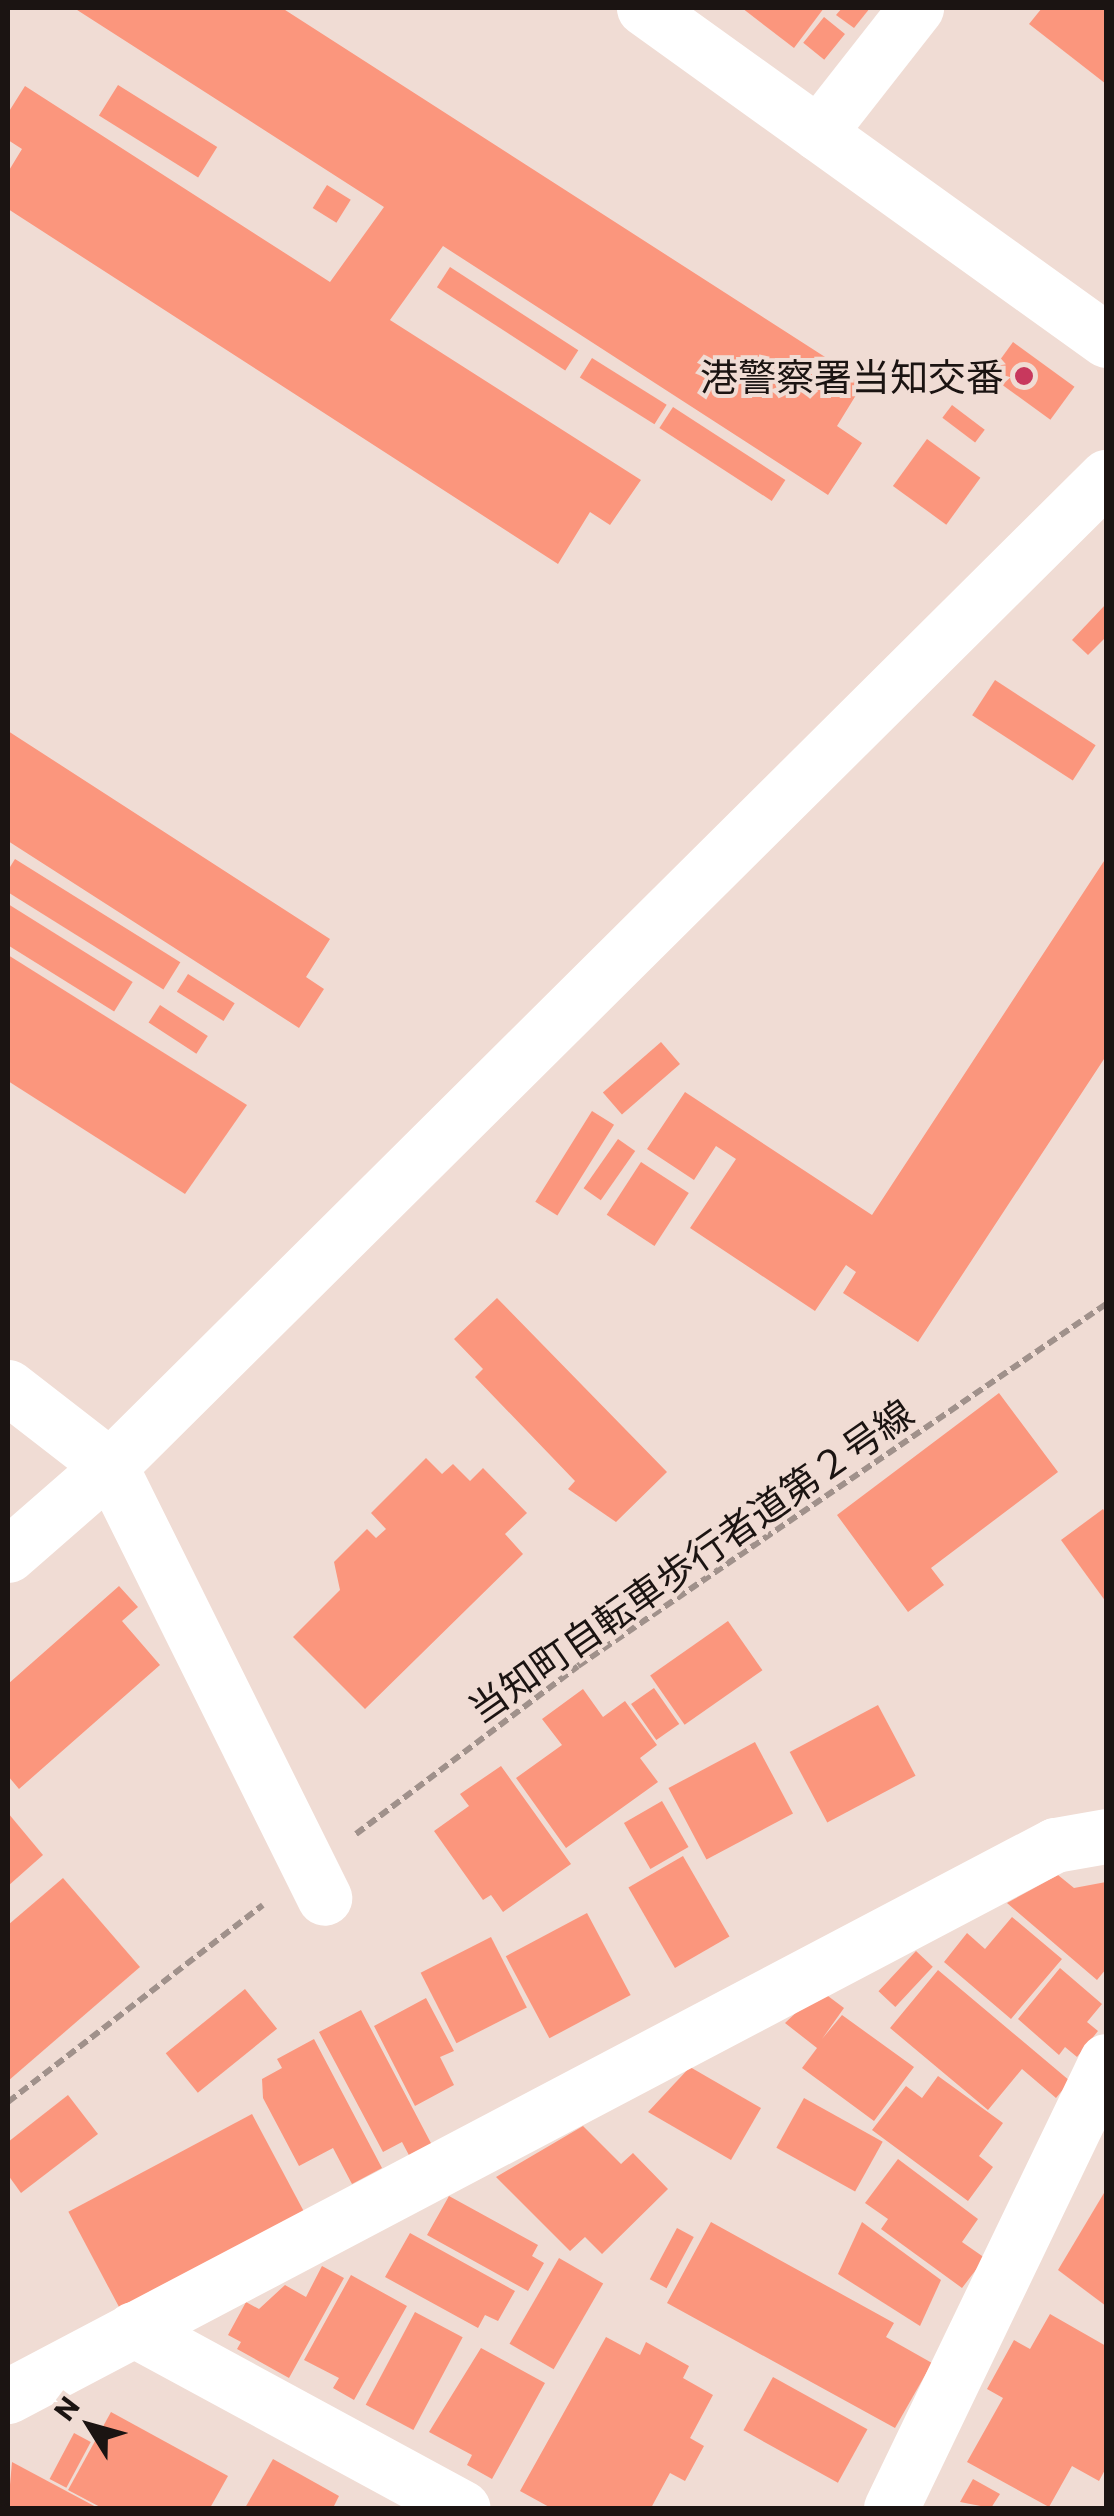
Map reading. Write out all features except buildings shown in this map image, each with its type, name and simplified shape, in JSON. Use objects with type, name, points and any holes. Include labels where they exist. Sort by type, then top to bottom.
[{"type":"street","points":[[644,8],[1106,340]]},
{"type":"street","points":[[818,133],[916,8]]},
{"type":"street","points":[[8,1556],[110,1466],[1106,477]]},
{"type":"street","points":[[8,1387],[110,1466],[317,1883]]},
{"type":"street","points":[[8,2396],[1055,1845],[1106,1836]]},
{"type":"street","points":[[891,2508],[1106,2061]]},
{"type":"street","points":[[134,2329],[405,2495],[462,2508]]},
{"type":"path","name":"当知町自転車歩行者道第２号線","points":[[8,2102],[317,1883],[578,1666],[1106,1304]]},
{"type":"place","name":"港警察署当知交番","points":[[1024,376]]}]
